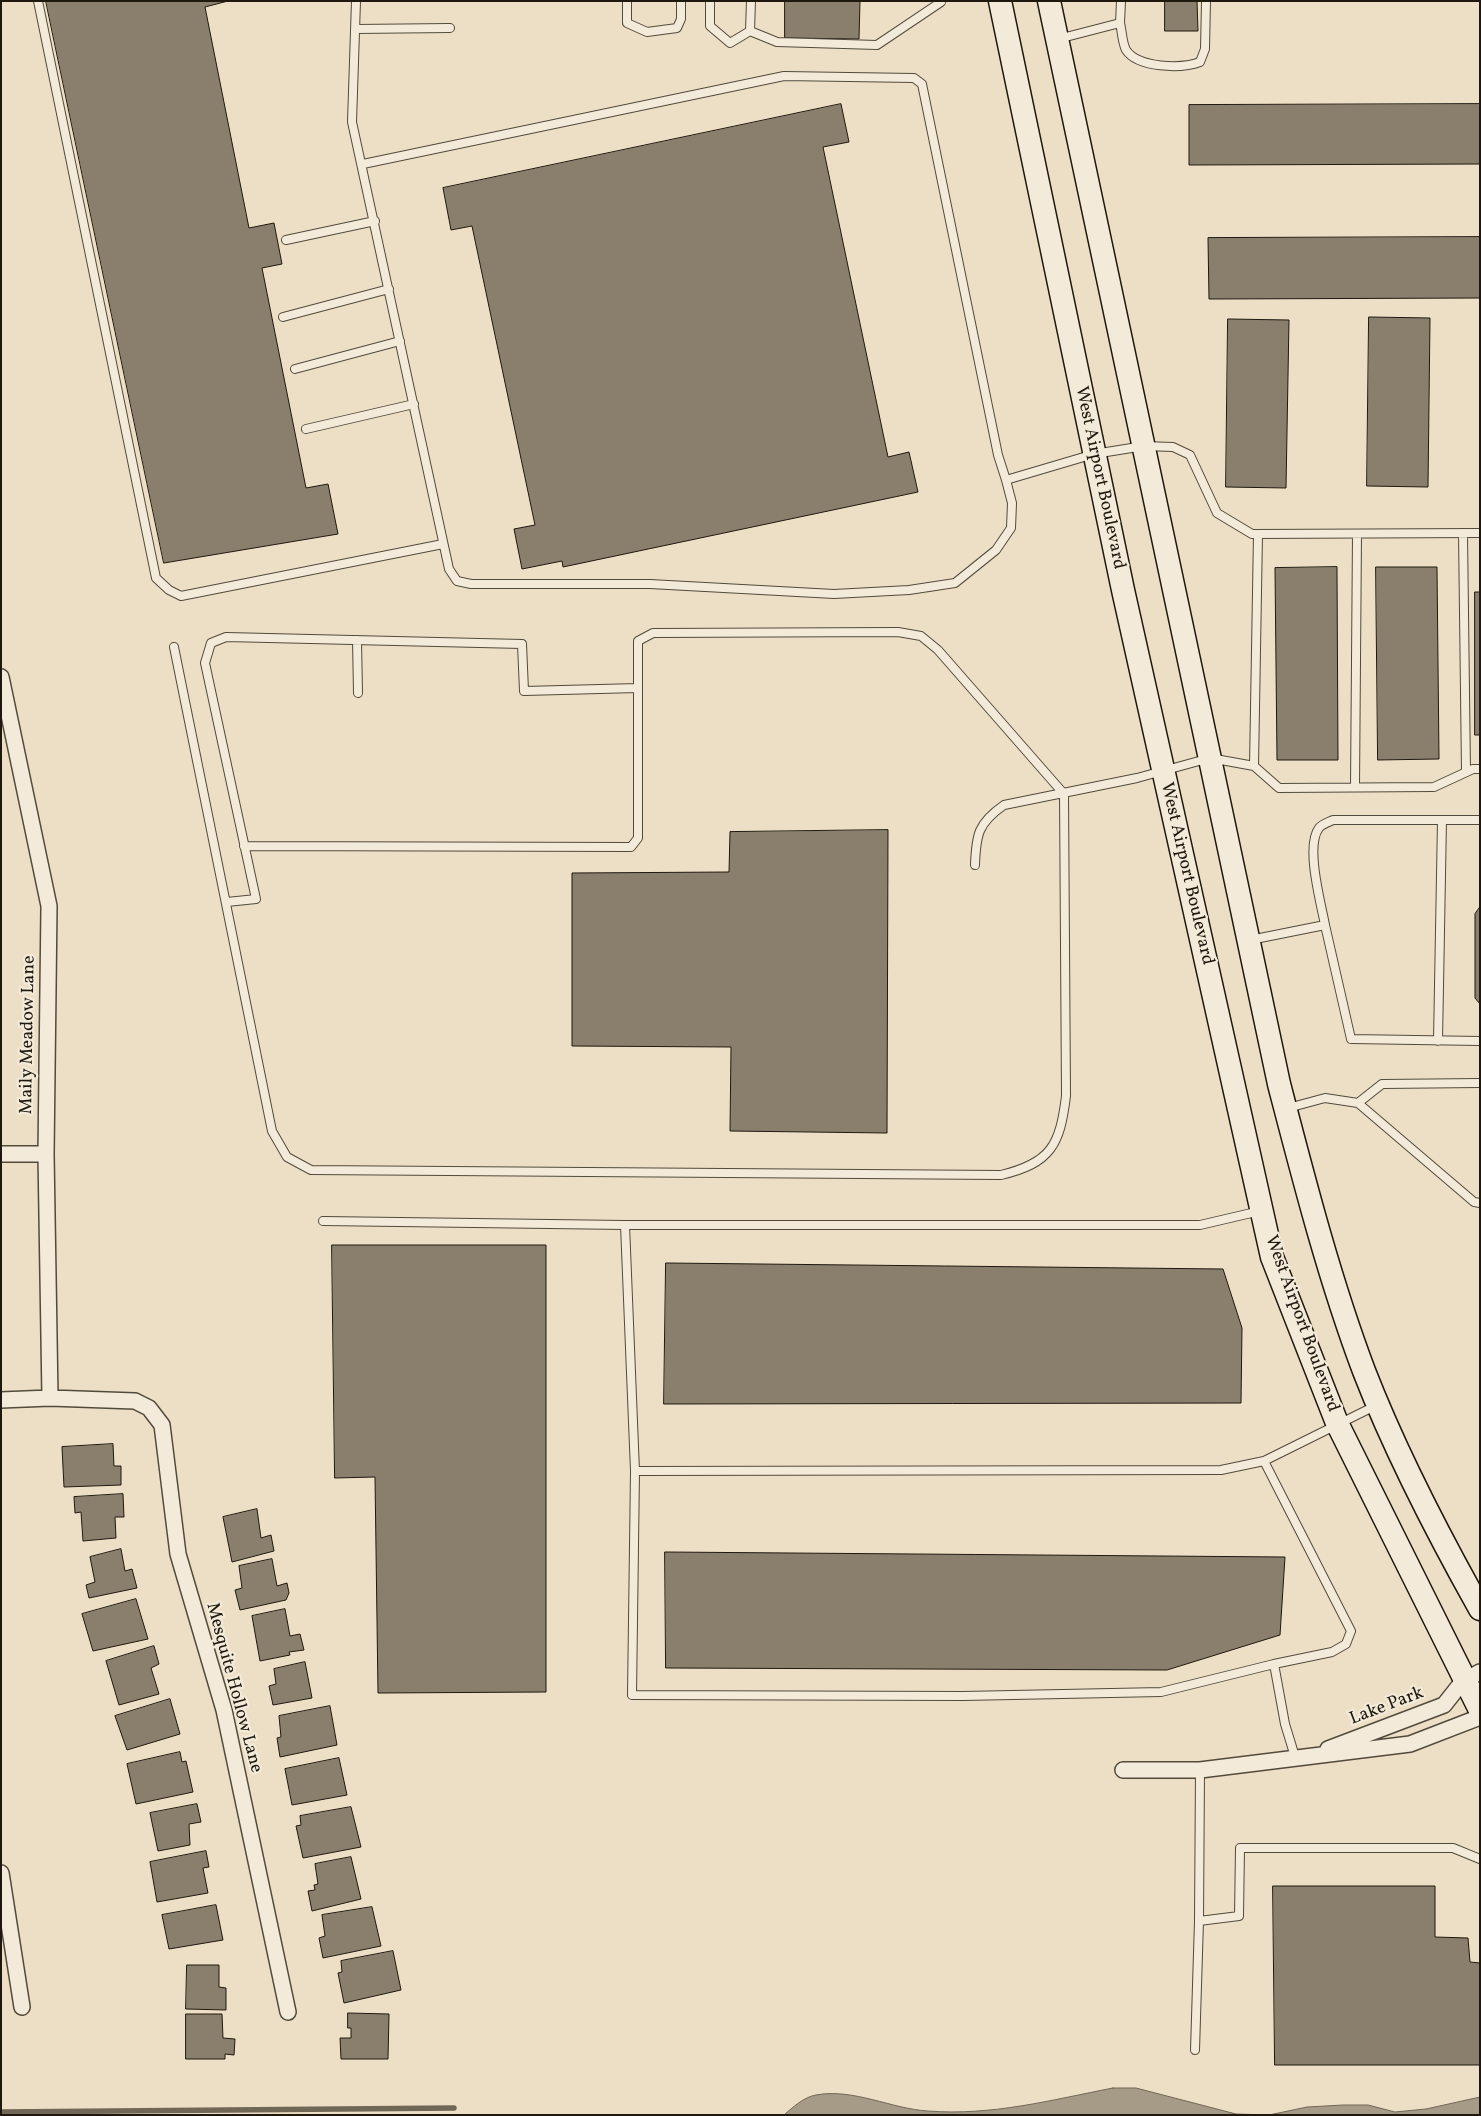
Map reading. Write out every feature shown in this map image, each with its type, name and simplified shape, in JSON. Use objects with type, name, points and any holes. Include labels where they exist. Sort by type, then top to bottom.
[{"type":"main road","name":"West Airport Boulevard","points":[[1000,1],[1094,454],[1272,1257],[1337,1423],[1471,1677],[1480,1710]]},
{"type":"main road","points":[[1049,1],[1249,941],[1286,1109],[1321,1242],[1364,1371],[1378,1404],[1403,1460],[1480,1609]]},
{"type":"street","name":"Maily Meadow Lane","points":[[1,677],[7,731],[49,906],[46,1154],[50,1398]]},
{"type":"street","points":[[1,1154],[46,1154]]},
{"type":"street","points":[[1,1400],[50,1398]]},
{"type":"street","name":"Mesquite Hollow Lane","points":[[50,1398],[135,1401],[149,1408],[159,1419],[164,1430],[178,1554],[224,1710],[288,2012]]},
{"type":"street","name":"Lake Park","points":[[1296,1760],[1444,1704],[1471,1677]]},
{"type":"street","name":"Lake Park","points":[[1123,1770],[1200,1770],[1296,1760],[1410,1744],[1480,1717]]},
{"type":"street","points":[[1,1872],[22,2007]]},
{"type":"lane","points":[[38,1],[156,578],[169,590],[181,596],[443,544]]},
{"type":"lane","points":[[356,1],[352,122],[363,164],[443,544],[449,569],[457,581],[471,584],[650,584],[834,594],[910,590],[954,584],[996,550],[1011,528],[1012,503],[998,455],[922,84],[914,78],[784,76],[363,164]]},
{"type":"lane","points":[[627,1],[627,23],[647,32],[676,28],[681,19],[681,1]]},
{"type":"lane","points":[[710,1],[710,26],[730,42],[750,31]]},
{"type":"lane","points":[[750,31],[751,1]]},
{"type":"lane","points":[[750,31],[778,42],[877,45],[941,2],[947,1]]},
{"type":"lane","points":[[1121,1],[1120,23],[1125,48],[1131,56],[1154,65],[1192,65],[1200,62],[1203,56],[1206,1]]},
{"type":"lane","points":[[1057,39],[1120,23]]},
{"type":"lane","points":[[355,29],[450,28]]},
{"type":"lane","points":[[286,240],[375,221]]},
{"type":"lane","points":[[283,317],[389,290]]},
{"type":"lane","points":[[295,369],[400,341]]},
{"type":"lane","points":[[306,429],[414,404]]},
{"type":"lane","points":[[1006,480],[1094,454],[1144,446],[1173,447],[1190,455],[1217,513],[1252,534],[1480,534]]},
{"type":"lane","points":[[1254,766],[1258,534]]},
{"type":"lane","points":[[1355,787],[1357,534]]},
{"type":"lane","points":[[1463,534],[1466,772]]},
{"type":"lane","points":[[174,647],[272,1131],[287,1156],[311,1170],[1001,1175],[1027,1169],[1047,1153],[1062,1129],[1066,1096],[1064,794],[938,650],[921,636],[898,632],[653,633],[638,641],[638,838],[631,847],[244,846]]},
{"type":"lane","points":[[227,902],[256,899],[205,663],[210,643],[226,637],[522,644],[524,691],[638,688]]},
{"type":"lane","points":[[357,640],[358,693]]},
{"type":"lane","points":[[975,866],[976,835],[988,816],[1004,805],[1163,772],[1210,758],[1254,766],[1279,788],[1434,787],[1466,772],[1480,769]]},
{"type":"lane","points":[[1480,820],[1333,820],[1320,827],[1314,840],[1315,865],[1325,925],[1351,1039],[1480,1041]]},
{"type":"lane","points":[[1438,1040],[1442,820]]},
{"type":"lane","points":[[1249,941],[1325,925]]},
{"type":"lane","points":[[1358,1103],[1382,1084],[1480,1083]]},
{"type":"lane","points":[[1286,1109],[1324,1098],[1358,1103],[1474,1202],[1480,1203]]},
{"type":"lane","points":[[323,1221],[625,1225],[1200,1225],[1262,1211]]},
{"type":"lane","points":[[625,1225],[635,1471],[632,1695],[963,1696],[1161,1692],[1274,1664],[1332,1652],[1346,1644],[1351,1631],[1264,1461]]},
{"type":"lane","points":[[635,1471],[1221,1470],[1264,1461],[1378,1404]]},
{"type":"lane","points":[[1274,1664],[1285,1724],[1296,1760]]},
{"type":"lane","points":[[1195,2050],[1199,1921],[1200,1770]]},
{"type":"lane","points":[[1199,1921],[1239,1916],[1240,1848],[1453,1848],[1480,1859]]},
{"type":"shaded area","points":[[1113,2088],[1136,2088],[1236,2114],[1269,2115],[784,2115],[807,2098],[816,2095],[844,2094],[901,2107],[952,2112],[1021,2106]]},
{"type":"shaded area","points":[[1480,2097],[1480,2115],[1269,2115],[1307,2107],[1343,2105],[1368,2105],[1395,2112],[1426,2109]]},
{"type":"building","points":[[46,1],[228,1],[205,7],[249,228],[274,223],[282,264],[262,268],[306,488],[328,484],[338,534],[164,563]]},
{"type":"building","points":[[785,1],[860,1],[859,39],[785,38]]},
{"type":"building","points":[[1165,1],[1197,1],[1198,31],[1165,31]]},
{"type":"building","points":[[841,104],[849,142],[823,147],[888,457],[909,452],[918,492],[563,567],[562,561],[522,569],[514,529],[535,525],[472,226],[451,230],[443,188]]},
{"type":"building","points":[[1480,104],[1480,164],[1189,165],[1189,105]]},
{"type":"building","points":[[1480,237],[1480,298],[1209,299],[1208,238]]},
{"type":"building","points":[[1369,317],[1430,318],[1428,487],[1367,486]]},
{"type":"building","points":[[1228,319],[1289,320],[1286,488],[1226,487]]},
{"type":"building","points":[[1337,567],[1338,760],[1277,760],[1275,568]]},
{"type":"building","points":[[1376,567],[1437,567],[1439,759],[1378,760]]},
{"type":"building","points":[[1475,592],[1480,592],[1480,735],[1475,735]]},
{"type":"building","points":[[888,830],[887,1133],[730,1131],[731,1047],[572,1046],[572,873],[729,872],[730,832]]},
{"type":"building","points":[[1480,907],[1480,1004],[1475,998],[1475,914]]},
{"type":"building","points":[[332,1245],[546,1245],[546,1692],[378,1693],[375,1477],[335,1478]]},
{"type":"building","points":[[666,1263],[1223,1269],[1242,1328],[1241,1403],[664,1404]]},
{"type":"building","points":[[113,1444],[114,1466],[121,1466],[121,1485],[64,1487],[62,1447]]},
{"type":"building","points":[[123,1494],[124,1517],[115,1517],[116,1538],[83,1541],[81,1512],[75,1513],[74,1497]]},
{"type":"building","points":[[257,1509],[261,1538],[271,1535],[274,1551],[232,1562],[223,1517]]},
{"type":"building","points":[[121,1549],[125,1571],[132,1569],[137,1588],[89,1598],[86,1585],[95,1582],[90,1557]]},
{"type":"building","points":[[665,1552],[1285,1557],[1280,1635],[1167,1670],[666,1668]]},
{"type":"building","points":[[272,1559],[277,1586],[287,1583],[289,1593],[286,1600],[240,1610],[235,1590],[242,1588],[239,1566]]},
{"type":"building","points":[[136,1599],[148,1639],[93,1651],[82,1614]]},
{"type":"building","points":[[285,1609],[290,1636],[300,1634],[304,1650],[289,1652],[290,1655],[260,1661],[252,1616]]},
{"type":"building","points":[[154,1646],[159,1664],[151,1668],[159,1694],[119,1705],[106,1661]]},
{"type":"building","points":[[305,1662],[312,1698],[273,1705],[269,1686],[276,1684],[274,1669]]},
{"type":"building","points":[[170,1699],[180,1734],[127,1750],[115,1716]]},
{"type":"building","points":[[330,1706],[337,1745],[280,1757],[277,1738],[281,1737],[279,1716]]},
{"type":"building","points":[[180,1752],[182,1762],[186,1761],[193,1792],[136,1804],[127,1764]]},
{"type":"building","points":[[339,1758],[347,1795],[292,1805],[285,1769]]},
{"type":"building","points":[[197,1804],[201,1822],[189,1824],[190,1845],[158,1851],[150,1813]]},
{"type":"building","points":[[351,1807],[361,1847],[303,1858],[296,1826],[301,1825],[300,1816]]},
{"type":"building","points":[[206,1851],[209,1867],[203,1868],[208,1893],[157,1902],[150,1862]]},
{"type":"building","points":[[351,1857],[361,1899],[312,1911],[308,1891],[315,1890],[314,1885],[318,1884],[315,1864]]},
{"type":"building","points":[[1273,1886],[1435,1886],[1435,1937],[1468,1938],[1470,1962],[1480,1963],[1480,2065],[1275,2065]]},
{"type":"building","points":[[216,1905],[223,1940],[169,1949],[162,1915]]},
{"type":"building","points":[[372,1907],[381,1946],[323,1958],[319,1938],[325,1936],[322,1915]]},
{"type":"building","points":[[393,1951],[401,1990],[344,2003],[338,1973],[342,1972],[341,1961]]},
{"type":"building","points":[[187,1965],[219,1965],[219,1987],[226,1988],[226,2010],[186,2009]]},
{"type":"building","points":[[348,2013],[389,2014],[388,2059],[341,2059],[340,2038],[351,2038],[351,2028],[348,2028]]},
{"type":"building","points":[[186,2014],[222,2014],[223,2038],[235,2039],[234,2055],[225,2054],[225,2059],[186,2059]]},
{"type":"waterway","points":[[1,2112],[454,2108]]}]
